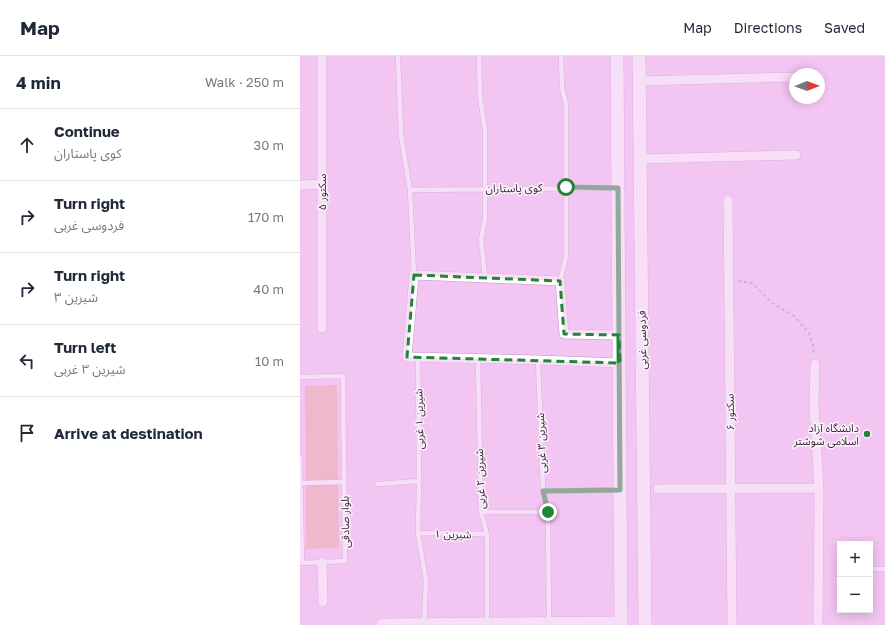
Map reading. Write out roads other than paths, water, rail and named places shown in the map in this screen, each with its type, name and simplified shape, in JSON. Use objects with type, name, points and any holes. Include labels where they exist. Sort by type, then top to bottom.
[{"type":"main road","name":"فردوسی غربی","points":[[617,56],[621,623]]},
{"type":"main road","name":"فردوسی غربی","points":[[639,56],[645,625]]},
{"type":"main road","points":[[618,104],[620,108],[628,111],[633,111],[640,105]]},
{"type":"main road","points":[[618,132],[626,127],[640,133]]},
{"type":"street","name":"سکتور ۵","points":[[322,56],[322,328]]},
{"type":"street","points":[[639,81],[789,77]]},
{"type":"street","points":[[640,159],[796,155]]},
{"type":"street","points":[[300,185],[322,184]]},
{"type":"street","name":"سکتور ۶","points":[[728,200],[732,625]]},
{"type":"street","points":[[619,335],[564,334],[560,281],[414,275],[407,357],[620,363]]},
{"type":"street","points":[[815,364],[814,407],[819,488],[818,625]]},
{"type":"street","points":[[658,489],[819,488]]},
{"type":"street","points":[[322,562],[323,602]]},
{"type":"street","points":[[381,625],[382,623],[487,622],[621,623]]},
{"type":"lane","points":[[398,56],[401,136],[410,190],[414,275]]},
{"type":"lane","points":[[479,56],[480,96],[485,130],[485,219],[481,239],[485,278]]},
{"type":"lane","points":[[560,281],[566,257],[566,104],[562,88],[561,56]]},
{"type":"lane","name":"کوی پاستاران","points":[[410,190],[566,187],[618,188]]},
{"type":"lane","name":"شیرین ۱ غربی","points":[[418,357],[418,533],[426,581],[424,623]]},
{"type":"lane","name":"شیرین ۲ غربی","points":[[478,359],[481,512],[487,534],[487,622]]},
{"type":"lane","name":"شیرین ۳ غربی","points":[[538,360],[543,491],[548,512],[549,622]]},
{"type":"lane","name":"بلوار صادقی","points":[[300,377],[343,376],[346,561],[302,563],[300,457]]},
{"type":"lane","points":[[377,484],[419,481]]},
{"type":"lane","points":[[300,483],[344,482]]},
{"type":"lane","points":[[543,491],[620,490]]},
{"type":"lane","points":[[481,512],[548,512]]},
{"type":"lane","name":"شیرین ۱","points":[[418,533],[487,534]]},
{"type":"lane","points":[[873,569],[885,569]]},
{"type":"place","name":"دانشگاه آزاد اسلامی شوشتر","points":[[867,434]]}]
